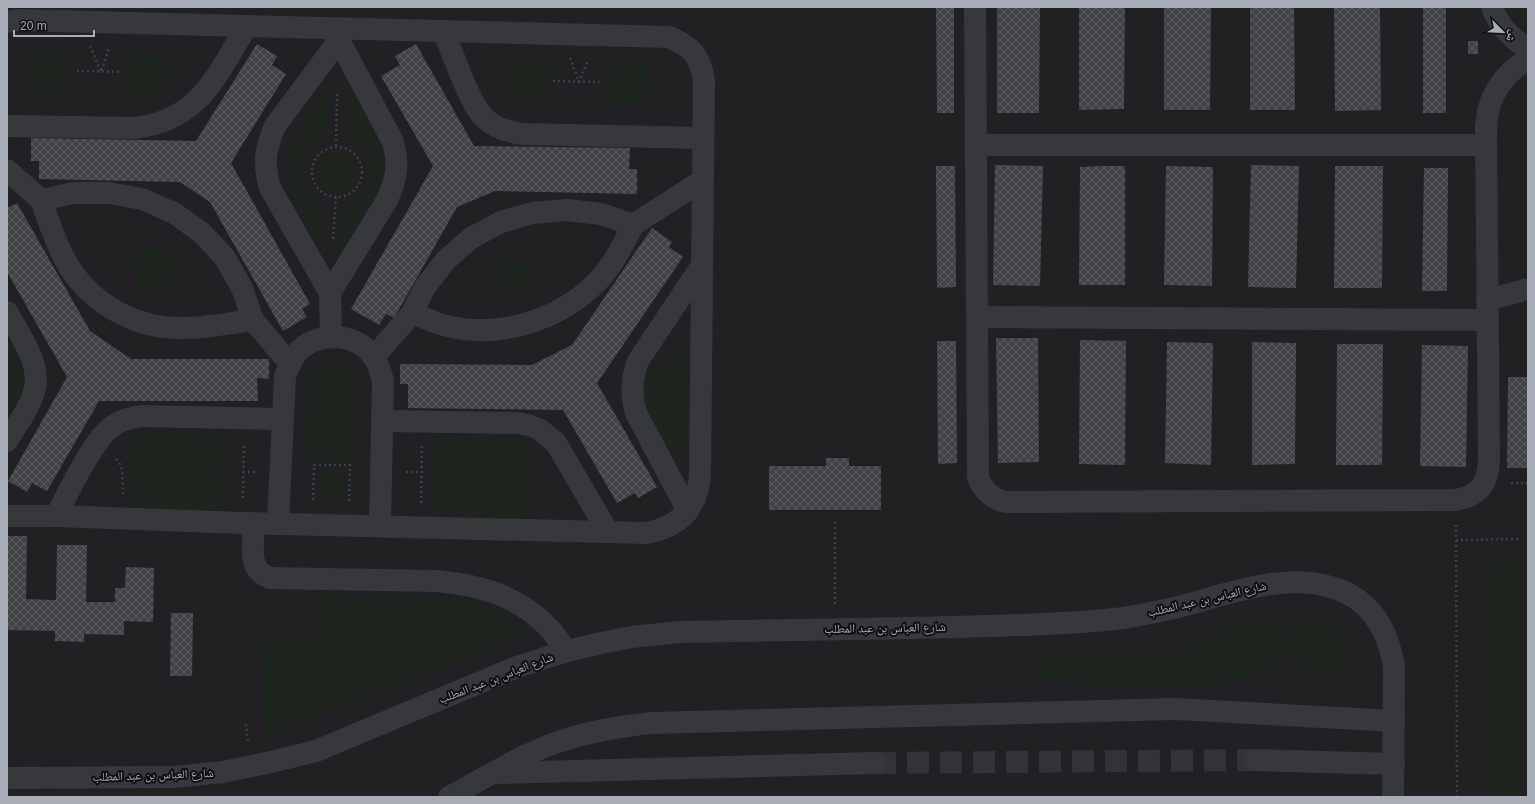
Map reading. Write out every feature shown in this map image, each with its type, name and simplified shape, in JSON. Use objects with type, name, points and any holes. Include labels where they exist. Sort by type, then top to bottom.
[{"type":"lane","points":[[975,7],[978,478],[988,494],[1005,502],[1456,500],[1467,498],[1477,492],[1485,483],[1488,472],[1486,127],[1489,107],[1497,89],[1510,73],[1528,60]]},
{"type":"lane","points":[[1492,7],[1496,19],[1505,31],[1516,42],[1528,48]]},
{"type":"lane","points":[[7,22],[16,20],[247,26],[339,34],[443,31],[658,36],[669,37],[690,49],[698,58],[704,81],[700,476],[699,488],[688,511],[679,520],[668,527],[645,533],[278,524],[56,516],[7,516]]},
{"type":"lane","points":[[7,126],[135,128],[151,126],[166,121],[187,110],[204,94],[247,26]]},
{"type":"lane","points":[[443,31],[473,104],[482,117],[494,126],[507,132],[522,134],[703,138]]},
{"type":"lane","points":[[331,337],[330,293],[270,188],[266,172],[266,156],[269,141],[276,126],[339,34]]},
{"type":"lane","points":[[330,293],[387,200],[397,171],[397,156],[393,142],[339,34]]},
{"type":"lane","points":[[976,145],[1486,145]]},
{"type":"lane","points":[[7,170],[41,200],[52,231],[68,265],[90,293],[118,314],[150,326],[185,328],[253,320]]},
{"type":"lane","points":[[412,313],[443,325],[476,330],[510,328],[542,319],[571,303],[597,282],[618,255],[632,225],[703,180]]},
{"type":"lane","points":[[41,200],[74,193],[108,193],[142,199],[174,213],[202,233],[225,258],[242,288],[253,320],[290,364]]},
{"type":"lane","points":[[374,357],[412,313],[425,287],[446,260],[471,238],[501,222],[533,213],[567,210],[601,214],[632,225]]},
{"type":"lane","points":[[688,511],[636,413],[632,401],[632,387],[638,361],[702,265]]},
{"type":"lane","points":[[977,317],[1487,310],[1528,289]]},
{"type":"lane","points":[[7,312],[33,362],[36,372],[36,384],[34,395],[7,441]]},
{"type":"lane","points":[[278,524],[285,376],[296,354],[306,345],[317,340],[331,337],[342,337],[365,347],[374,357],[380,368],[383,381],[380,526]]},
{"type":"lane","points":[[56,516],[92,450],[101,437],[112,426],[126,419],[142,416],[283,419]]},
{"type":"lane","points":[[382,421],[517,423],[528,424],[539,429],[548,435],[559,448],[608,532]]},
{"type":"lane","points":[[248,523],[254,563],[257,570],[270,578],[436,581],[462,583],[487,589],[508,598],[530,612],[550,629],[567,651]]},
{"type":"lane","name":"شارع العباس بن عبد المطلب","points":[[7,778],[174,776],[223,772],[271,762],[316,751],[517,667],[567,651],[632,637],[680,632],[1044,625],[1101,620],[1173,608],[1236,590],[1283,582],[1332,587],[1353,597],[1363,604],[1375,617],[1385,632],[1391,649],[1394,666],[1393,797]]},
{"type":"lane","points":[[449,797],[530,754],[569,738],[610,728],[652,723],[1175,709],[1394,721]]},
{"type":"lane","points":[[1254,760],[1394,764]]},
{"type":"lane","points":[[494,773],[874,763]]},
{"type":"path","points":[[77,71],[123,72]]},
{"type":"path","points":[[553,81],[604,82]]},
{"type":"path","points":[[336,146],[346,148],[355,153],[360,161],[362,172],[360,182],[354,190],[346,195],[336,197],[326,195],[318,190],[313,181],[311,172],[313,162],[319,154],[326,148],[336,146]]},
{"type":"path","points":[[245,418],[248,523]]},
{"type":"path","points":[[421,527],[422,421]]},
{"type":"path","points":[[92,450],[114,457],[121,466],[123,518]]},
{"type":"path","points":[[313,524],[314,465],[350,465],[348,526]]},
{"type":"path","points":[[1456,500],[1457,797]]},
{"type":"path","points":[[835,522],[835,629]]},
{"type":"path","points":[[1456,540],[1520,539]]},
{"type":"shaded area","points":[[7,7],[1528,7],[1528,797],[7,797]]},
{"type":"shaded area","points":[[1511,7],[1528,7],[1528,30],[1519,22]]},
{"type":"shaded area","points":[[33,52],[70,53],[69,91],[31,90]]},
{"type":"shaded area","points":[[129,56],[167,57],[166,95],[128,94]]},
{"type":"shaded area","points":[[513,61],[551,63],[549,100],[511,99]]},
{"type":"shaded area","points":[[610,65],[648,66],[646,104],[608,103]]},
{"type":"shaded area","points":[[331,78],[327,134],[310,144],[300,160],[298,169],[302,187],[311,198],[325,205],[325,254],[292,195],[287,182],[286,169],[288,156],[293,143]]},
{"type":"shaded area","points":[[348,79],[380,146],[384,159],[385,172],[378,199],[340,255],[343,206],[355,200],[364,192],[370,182],[372,172],[371,161],[367,151],[359,142],[347,135]]},
{"type":"shaded area","points":[[333,153],[341,153],[351,158],[355,165],[355,179],[351,186],[341,191],[333,191],[323,186],[321,183],[318,176],[318,168],[323,158],[326,156]]},
{"type":"shaded area","points":[[151,248],[159,248],[167,251],[173,257],[176,269],[173,281],[167,287],[159,290],[151,290],[143,287],[137,281],[134,273],[134,265],[137,257],[143,251]]},
{"type":"shaded area","points":[[515,260],[526,264],[530,275],[526,286],[515,290],[504,286],[500,275],[504,264]]},
{"type":"shaded area","points":[[7,339],[28,380],[7,416]]},
{"type":"shaded area","points":[[686,349],[684,449],[671,454],[647,415],[639,389],[646,375]]},
{"type":"shaded area","points":[[333,360],[341,362],[347,366],[352,371],[355,379],[354,460],[308,459],[310,378],[318,365]]},
{"type":"shaded area","points":[[131,434],[224,436],[222,511],[129,509]]},
{"type":"shaded area","points":[[435,438],[529,440],[527,515],[434,513]]},
{"type":"shaded area","points":[[321,470],[343,471],[342,501],[320,501]]},
{"type":"shaded area","points":[[1492,563],[1520,563],[1520,797],[1492,797]]},
{"type":"shaded area","points":[[321,595],[458,600],[469,602],[488,607],[496,611],[513,621],[529,635],[263,735],[266,636],[321,636]]},
{"type":"shaded area","points":[[1310,619],[1320,620],[1326,623],[1346,639],[1349,647],[1349,655],[1346,662],[1341,668],[1327,675],[1319,675],[1311,672],[1289,651],[1276,662],[1256,675],[1236,682],[1212,685],[1151,687],[1096,684],[1041,678],[1036,670],[1037,664],[1040,660],[1095,653],[1151,656],[1172,655],[1190,648],[1240,622],[1265,622],[1287,634],[1303,621]]},
{"type":"building","points":[[936,7],[954,7],[954,113],[937,113]]},
{"type":"building","points":[[997,7],[1040,7],[1039,113],[997,113]]},
{"type":"building","points":[[1079,7],[1125,7],[1124,109],[1079,110]]},
{"type":"building","points":[[1164,7],[1211,7],[1210,110],[1164,110]]},
{"type":"building","points":[[1250,7],[1294,7],[1295,110],[1250,110]]},
{"type":"building","points":[[1334,7],[1380,7],[1381,110],[1335,111]]},
{"type":"building","points":[[1423,7],[1446,7],[1446,113],[1423,113]]},
{"type":"building","points":[[1468,41],[1478,41],[1478,54],[1468,54]]},
{"type":"building","points":[[257,44],[277,56],[272,65],[286,74],[231,163],[310,304],[302,309],[307,317],[283,331],[210,202],[180,182],[39,179],[39,161],[31,161],[31,138],[196,141]]},
{"type":"building","points":[[416,44],[474,146],[630,148],[629,169],[637,169],[637,194],[495,191],[457,207],[394,318],[386,314],[379,325],[351,309],[433,166],[381,76],[400,65],[395,56]]},
{"type":"building","points":[[995,165],[1043,166],[1040,286],[993,285]]},
{"type":"building","points":[[1251,165],[1299,166],[1296,288],[1248,287]]},
{"type":"building","points":[[936,166],[955,166],[956,287],[937,288]]},
{"type":"building","points":[[1125,166],[1125,285],[1079,285],[1080,167]]},
{"type":"building","points":[[1166,166],[1213,167],[1212,286],[1164,285]]},
{"type":"building","points":[[1335,166],[1383,166],[1382,288],[1334,288]]},
{"type":"building","points":[[1424,168],[1448,168],[1447,291],[1422,291]]},
{"type":"building","points":[[17,203],[90,331],[131,359],[269,359],[269,379],[257,378],[258,401],[99,401],[47,491],[32,483],[27,492],[8,481],[67,377],[7,272],[7,208]]},
{"type":"building","points":[[652,228],[672,242],[669,247],[683,257],[597,383],[657,487],[638,498],[635,493],[617,503],[563,410],[408,408],[408,384],[400,384],[400,364],[532,365],[572,345]]},
{"type":"building","points":[[996,338],[1038,338],[1039,462],[998,463]]},
{"type":"building","points":[[1080,340],[1126,341],[1125,465],[1079,464]]},
{"type":"building","points":[[937,341],[956,341],[957,463],[938,464]]},
{"type":"building","points":[[1167,342],[1213,343],[1211,465],[1165,463]]},
{"type":"building","points":[[1252,342],[1296,343],[1295,464],[1252,465]]},
{"type":"building","points":[[1337,344],[1383,344],[1382,465],[1336,465]]},
{"type":"building","points":[[1422,345],[1468,346],[1466,467],[1420,466]]},
{"type":"building","points":[[1508,377],[1528,377],[1528,468],[1507,468]]},
{"type":"building","points":[[826,458],[849,458],[849,466],[881,466],[881,510],[769,510],[769,466],[826,466]]},
{"type":"building","points":[[7,536],[27,536],[26,599],[56,600],[57,545],[87,545],[86,602],[115,602],[115,588],[125,588],[126,567],[154,568],[153,622],[124,621],[124,635],[84,634],[84,642],[55,641],[55,631],[7,630]]},
{"type":"building","points":[[171,613],[193,613],[192,676],[170,676]]},
{"type":"tunnel","points":[[874,763],[1254,760]]}]
